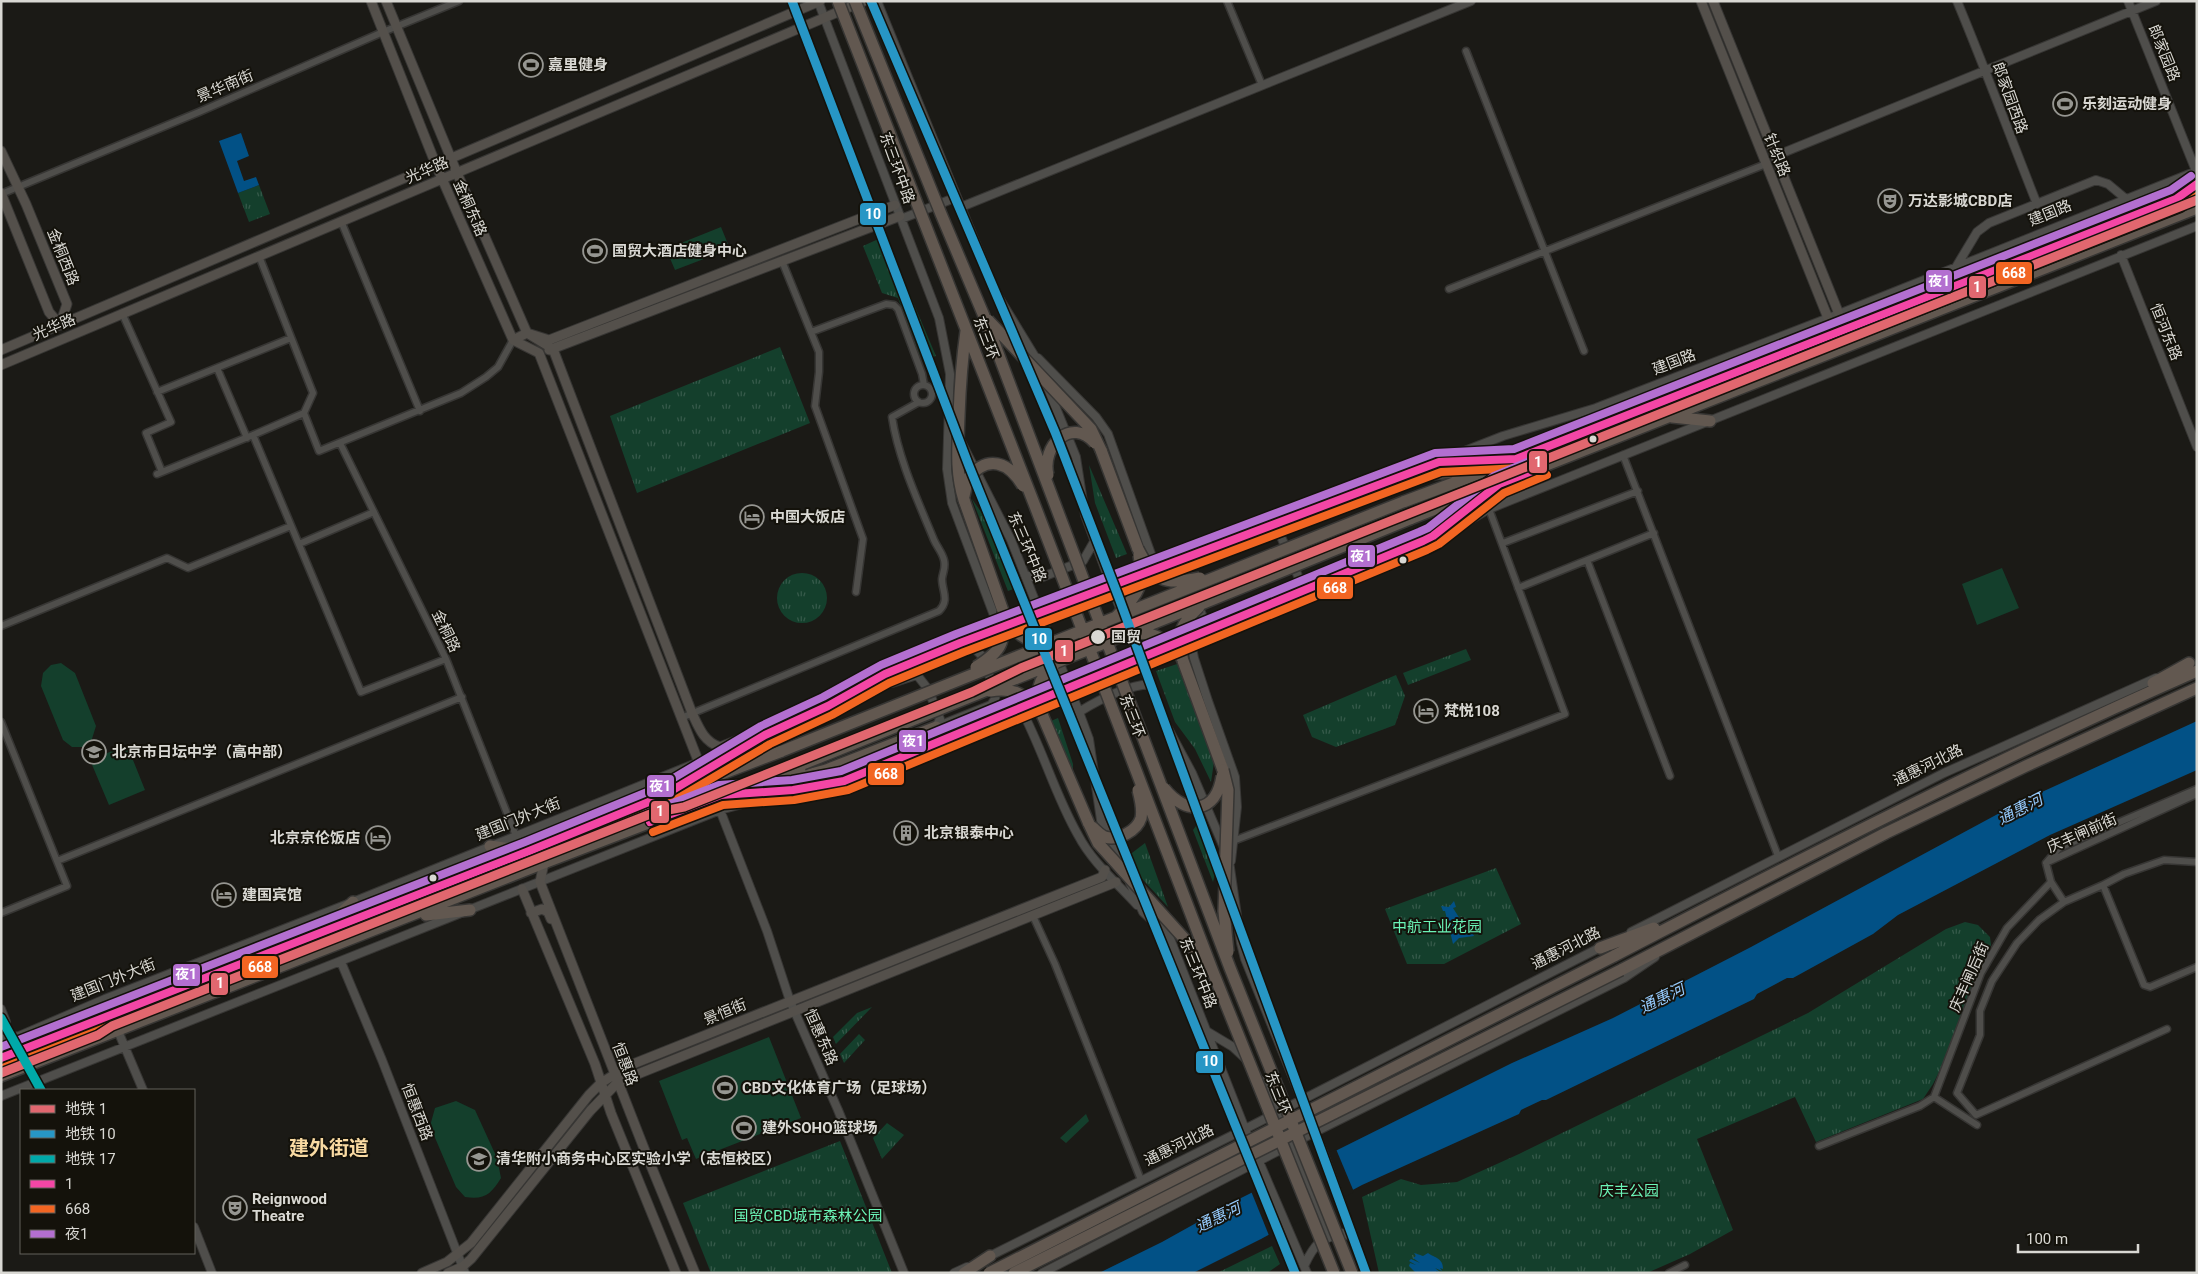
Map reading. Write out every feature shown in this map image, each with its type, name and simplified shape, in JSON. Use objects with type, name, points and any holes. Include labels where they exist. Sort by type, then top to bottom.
[{"type":"highway","name":"东三环","points":[[838,1],[1035,506],[1213,972],[1334,1273]]},
{"type":"highway","name":"东三环","points":[[855,1],[984,316],[1156,776],[1230,968],[1352,1273]]},
{"type":"highway","points":[[2176,199],[2197,184]]},
{"type":"highway","points":[[957,679],[1114,619],[1402,502],[1494,468],[2197,190]]},
{"type":"highway","points":[[5,1074],[544,863],[803,764],[1204,604],[1410,518],[2194,210]]},
{"type":"highway","points":[[984,316],[1091,429],[1101,450],[1138,549],[1156,577],[1174,583],[1224,574]]},
{"type":"highway","points":[[966,329],[961,362],[957,454],[958,482],[1003,611],[1014,630],[1021,637],[1030,640],[1045,641],[1063,638]]},
{"type":"highway","points":[[1667,417],[1710,421]]},
{"type":"highway","points":[[1053,499],[1047,471],[1047,460],[1054,443],[1064,435],[1078,432],[1091,438],[1101,450]]},
{"type":"highway","points":[[1439,462],[1516,459]]},
{"type":"highway","points":[[964,500],[965,484],[972,473],[987,464],[997,463],[1005,465],[1014,473],[1035,506]]},
{"type":"highway","points":[[1402,477],[1494,468]]},
{"type":"highway","points":[[1433,536],[1499,484]]},
{"type":"highway","points":[[1114,619],[1138,592],[1142,582],[1138,549]]},
{"type":"highway","points":[[1204,604],[1190,616],[1179,632],[1182,658],[1223,770],[1228,790],[1224,911],[1230,968]]},
{"type":"highway","points":[[957,679],[997,653],[1003,637],[1003,611]]},
{"type":"highway","points":[[1121,636],[1144,633],[1155,635],[1165,640],[1182,658]]},
{"type":"highway","points":[[1068,657],[1042,676],[1038,688],[1041,712],[1089,824],[1098,843],[1213,972]]},
{"type":"highway","name":"通惠河北路","points":[[989,1273],[1886,816],[2194,665]]},
{"type":"highway","name":"建国门外大街","points":[[2,1056],[319,934],[782,751],[957,679]]},
{"type":"highway","points":[[1014,1273],[1621,970],[1886,833],[2044,757],[2197,688]]},
{"type":"highway","points":[[977,693],[996,690],[1016,691],[1029,699],[1041,712]]},
{"type":"highway","points":[[781,772],[811,774],[826,770],[936,727]]},
{"type":"highway","points":[[662,797],[765,735]]},
{"type":"highway","points":[[1089,824],[1105,837],[1114,838],[1128,833],[1136,827],[1141,812],[1134,766]]},
{"type":"highway","points":[[1156,776],[1172,798],[1182,804],[1197,808],[1203,806],[1216,796],[1220,790],[1223,770]]},
{"type":"highway","points":[[721,795],[793,790]]},
{"type":"highway","points":[[490,846],[529,851]]},
{"type":"highway","points":[[319,934],[353,902]]},
{"type":"highway","points":[[409,917],[470,910]]},
{"type":"highway","points":[[1600,948],[1698,912]]},
{"type":"highway","points":[[964,1273],[990,1256]]},
{"type":"main road","name":"金桐东路","points":[[371,1],[436,165],[512,340]]},
{"type":"main road","name":"金桐东路","points":[[386,1],[451,159],[527,333]]},
{"type":"main road","name":"光华路","points":[[1,365],[864,1]]},
{"type":"main road","name":"针织路","points":[[1701,1],[1828,318]]},
{"type":"main road","name":"针织路","points":[[1713,1],[1839,314]]},
{"type":"main road","name":"光华路","points":[[1,350],[819,2]]},
{"type":"main road","name":"金桐西路","points":[[1,151],[67,304],[60,325]]},
{"type":"main road","points":[[1,194],[49,312],[60,325]]},
{"type":"main road","points":[[512,340],[527,333],[549,340],[896,204]]},
{"type":"main road","points":[[512,340],[539,353],[553,349],[900,217]]},
{"type":"main road","points":[[527,333],[553,349],[692,713],[710,744],[720,747],[760,731],[792,724]]},
{"type":"main road","points":[[539,353],[699,763]]},
{"type":"main road","points":[[540,882],[544,863]]},
{"type":"main road","name":"景恒街","points":[[448,1273],[463,1270],[616,1078],[633,1064],[1102,878],[1105,870]]},
{"type":"main road","name":"恒惠路","points":[[540,882],[616,1078],[695,1273]]},
{"type":"main road","name":"景恒街","points":[[422,1273],[447,1262],[458,1255],[470,1243],[601,1083],[794,1010],[1116,882]]},
{"type":"main road","name":"恒惠路","points":[[522,890],[564,989],[676,1273]]},
{"type":"main road","points":[[531,913],[542,909],[548,912],[577,976]]},
{"type":"main road","points":[[2,1056],[5,1074]]},
{"type":"street","name":"景华南街","points":[[1,194],[459,1]]},
{"type":"street","points":[[877,1],[996,292],[1034,355],[1076,457],[1086,515],[1111,586],[1164,722],[1192,773],[1230,863]]},
{"type":"street","points":[[1227,1],[1262,85]]},
{"type":"street","points":[[961,207],[1456,4],[1471,1]]},
{"type":"street","name":"郎家园西路","points":[[1957,1],[2037,204]]},
{"type":"street","name":"郎家园路","points":[[2128,1],[2197,171]]},
{"type":"street","points":[[1775,156],[1986,72],[2156,1]]},
{"type":"street","name":"东三环中路","points":[[819,2],[939,318],[950,374],[949,418],[1011,540],[1089,739],[1101,820],[1143,912],[1169,936],[1245,1129],[1305,1269]]},
{"type":"street","points":[[1466,51],[1584,350]]},
{"type":"street","points":[[1449,289],[1766,164]]},
{"type":"street","name":"建国路","points":[[1111,586],[1402,477],[1503,436],[1596,408],[1839,314],[2197,171]]},
{"type":"street","points":[[1956,267],[1977,232],[1989,223],[2096,180],[2108,184],[2126,199]]},
{"type":"street","points":[[900,217],[957,197]]},
{"type":"street","points":[[341,221],[420,410]]},
{"type":"street","points":[[1,1096],[720,810],[793,790],[844,781],[1021,709],[1433,536],[1470,520],[1489,509],[2120,255],[2197,226]]},
{"type":"street","name":"恒河东路","points":[[2120,255],[2197,447]]},
{"type":"street","points":[[122,313],[171,422],[146,433],[160,473],[304,413],[313,393],[259,256]]},
{"type":"street","points":[[782,261],[819,352],[815,406],[863,539],[856,592]]},
{"type":"street","points":[[811,332],[886,304],[894,305],[898,309],[922,374],[924,385]]},
{"type":"street","points":[[157,392],[291,338]]},
{"type":"street","points":[[304,413],[319,451],[461,392],[486,377],[498,366],[512,340]]},
{"type":"street","points":[[1034,355],[1096,417],[1108,434],[1156,568]]},
{"type":"street","points":[[217,368],[291,526],[361,692],[446,659]]},
{"type":"street","points":[[681,718],[939,611],[943,607],[946,596],[942,579],[946,567],[944,558],[935,543],[914,488],[894,433],[892,417],[919,402],[927,402],[932,395],[929,387],[924,385],[918,386],[914,392],[915,398],[919,402]]},
{"type":"street","points":[[949,418],[946,469],[952,503],[995,618],[995,631]]},
{"type":"street","name":"金桐路","points":[[340,442],[446,659],[516,836]]},
{"type":"street","points":[[1622,455],[1638,491],[1778,856]]},
{"type":"street","points":[[1503,543],[1638,491]]},
{"type":"street","points":[[1233,841],[1565,714],[1489,509]]},
{"type":"street","points":[[299,544],[374,512]]},
{"type":"street","points":[[1276,525],[1304,590]]},
{"type":"street","points":[[1,626],[167,558],[188,568],[291,526]]},
{"type":"street","points":[[1518,588],[1654,533]]},
{"type":"street","points":[[1025,575],[1040,578],[1083,561],[1095,540]]},
{"type":"street","points":[[1188,557],[1184,571],[1204,620],[1218,626]]},
{"type":"street","points":[[1587,560],[1670,776]]},
{"type":"street","name":"建国门外大街","points":[[1,1040],[19,1036],[104,999],[353,902],[699,763],[792,724],[886,674],[1111,586]]},
{"type":"street","points":[[1190,638],[1194,658],[1235,777],[1237,807],[1230,863],[1237,920],[1245,959],[1323,1152],[1366,1273]]},
{"type":"street","points":[[936,727],[991,705],[995,699],[996,693],[981,655],[974,648],[960,644]]},
{"type":"street","name":"通惠河北路","points":[[954,1273],[1245,1129],[1946,772],[2194,665]]},
{"type":"street","points":[[872,682],[892,683],[917,675],[928,689],[940,719],[936,727],[914,752]]},
{"type":"street","points":[[1079,712],[1097,701],[1137,685],[1150,684]]},
{"type":"street","points":[[57,861],[462,697]]},
{"type":"street","points":[[1021,709],[1078,835],[1088,851],[1143,912]]},
{"type":"street","points":[[1,722],[67,886],[1,913]]},
{"type":"street","name":"庆丰闸前街","points":[[2046,863],[2059,848],[2197,789]]},
{"type":"street","name":"庆丰闸前街","points":[[2046,863],[2197,794]]},
{"type":"street","name":"恒惠东路","points":[[720,810],[767,931],[790,1001],[838,1110],[904,1273]]},
{"type":"street","points":[[2167,1029],[1976,1115],[1957,1093],[1980,1035],[1980,1011],[1992,981],[2016,943],[2039,920],[2064,902],[2124,874],[2164,860],[2197,862]]},
{"type":"street","points":[[2046,863],[2051,882],[2064,902]]},
{"type":"street","name":"庆丰闸后街","points":[[1934,1097],[1981,973],[2007,928],[2051,882]]},
{"type":"street","points":[[2103,885],[2144,985],[2150,987],[2197,967]]},
{"type":"street","points":[[1033,916],[1055,964],[1141,1180]]},
{"type":"street","points":[[1042,1273],[1315,1132],[1624,978],[1688,936]]},
{"type":"street","name":"恒惠西路","points":[[341,962],[382,1060],[463,1270]]},
{"type":"street","points":[[1,1009],[6,1022],[1,1025]]},
{"type":"street","points":[[118,1031],[143,1089]]},
{"type":"street","points":[[1208,1032],[1244,1056],[1255,1069],[1291,1145],[1327,1237]]},
{"type":"street","points":[[1819,1146],[1920,1106],[1934,1097],[1977,1125]]},
{"type":"street","points":[[1958,1113],[1967,1105]]},
{"type":"street","points":[[195,1229],[212,1273]]},
{"type":"street","points":[[1305,1269],[1314,1244],[1327,1237],[1344,1233],[1354,1238]]},
{"type":"street","points":[[1669,1273],[1685,1265]]},
{"type":"green space","points":[[259,185],[270,214],[249,222],[238,193]]},
{"type":"green space","points":[[721,227],[730,249],[675,270],[666,249]]},
{"type":"green space","points":[[885,236],[936,356],[922,360],[898,298],[882,293],[863,246]]},
{"type":"green space","points":[[780,347],[810,423],[637,493],[610,416]]},
{"type":"green space","points":[[1089,465],[1127,554],[1116,558],[1095,503]]},
{"type":"green space","points":[[972,499],[995,532],[1016,588],[1008,591]]},
{"type":"green space","points":[[2002,568],[2019,608],[1977,625],[1962,584]]},
{"type":"green space","points":[[807,573],[820,580],[826,588],[826,608],[820,616],[812,622],[797,623],[784,616],[778,608],[777,593],[784,580],[792,574]]},
{"type":"green space","points":[[1466,649],[1471,660],[1408,685],[1403,673]]},
{"type":"green space","points":[[61,663],[75,673],[96,726],[91,742],[85,747],[72,747],[63,740],[41,686],[43,673],[51,665]]},
{"type":"green space","points":[[1177,664],[1214,762],[1211,782],[1195,749],[1175,722],[1156,671]]},
{"type":"green space","points":[[1396,675],[1405,696],[1395,725],[1336,747],[1312,737],[1303,715]]},
{"type":"green space","points":[[1058,718],[1073,764],[1073,777],[1051,721]]},
{"type":"green space","points":[[127,745],[145,790],[109,805],[90,760]]},
{"type":"green space","points":[[1196,826],[1205,828],[1219,858],[1213,882],[1193,830]]},
{"type":"green space","points":[[1145,843],[1168,907],[1135,871],[1128,856]]},
{"type":"green space","name":"中航工业花园","points":[[1496,868],[1521,924],[1444,964],[1407,964],[1385,909]]},
{"type":"green space","name":"庆丰公园","points":[[1965,922],[1978,925],[1990,937],[1991,945],[1977,973],[1948,1054],[1923,1099],[1816,1142],[1795,1097],[1697,1139],[1733,1230],[1690,1254],[1647,1273],[1379,1273],[1362,1197],[1401,1179],[1421,1185],[1457,1182],[1519,1154],[1808,1013],[1946,929]]},
{"type":"green space","points":[[872,1007],[836,1044],[833,1037],[857,1013]]},
{"type":"green space","points":[[859,1034],[865,1040],[844,1063],[840,1054]]},
{"type":"green space","name":"CBD文化体育广场（足球场）","points":[[769,1037],[801,1118],[696,1159],[687,1138],[682,1140],[659,1081]]},
{"type":"green space","points":[[456,1101],[475,1110],[497,1158],[501,1178],[494,1188],[483,1197],[465,1197],[456,1187],[430,1126],[435,1108]]},
{"type":"green space","points":[[1086,1114],[1089,1121],[1066,1143],[1060,1138]]},
{"type":"green space","points":[[887,1123],[904,1135],[882,1159],[873,1138]]},
{"type":"green space","name":"国贸CBD城市森林公园","points":[[840,1141],[892,1273],[711,1273],[683,1203]]},
{"type":"green space","points":[[1272,1246],[1280,1264],[1267,1273],[1217,1273]]},
{"type":"water","points":[[241,133],[249,156],[237,161],[244,181],[256,177],[259,185],[238,193],[219,141]]},
{"type":"water","name":"通惠河","points":[[2197,721],[2197,770],[2050,835],[1898,915],[1873,934],[1793,978],[1787,978],[1757,994],[1754,999],[1546,1100],[1521,1110],[1519,1114],[1362,1185],[1193,1273],[1099,1273],[1162,1242],[1241,1198],[1512,1063],[1613,1018],[1751,947],[2020,802]]},
{"type":"water","points":[[1454,901],[1456,907],[1453,908],[1469,933],[1472,932],[1474,936],[1459,938],[1453,944],[1445,911],[1443,911],[1441,906],[1449,907]]},
{"type":"water","points":[[1414,1253],[1423,1256],[1428,1253],[1438,1259],[1443,1265],[1443,1269],[1440,1268],[1442,1271],[1435,1268],[1441,1273],[1436,1271],[1437,1273],[1416,1273],[1409,1266],[1410,1263],[1416,1265],[1409,1261],[1411,1259],[1420,1263],[1413,1258],[1416,1256]]},
{"type":"pier","points":[[1336,1149],[1354,1192],[1270,1238],[1251,1191]]},
{"type":"metro line","name":"10","points":[[792,1],[969,466],[1295,1273]]},
{"type":"metro line","name":"10","points":[[871,1],[1055,432],[1119,598],[1366,1273]]},
{"type":"metro line","name":"1","points":[[1,1073],[98,1035],[112,1026],[653,813],[684,807],[972,692],[1021,668],[2197,200]]},
{"type":"metro line","name":"17","points":[[1,1018],[40,1089]]},
{"type":"transit line","name":"夜1","points":[[1,1047],[525,842],[657,788],[761,726],[823,697],[881,665],[956,634],[1435,453],[1514,449],[2171,190],[2191,176]]},
{"type":"transit line","name":"1","points":[[1,1058],[529,851],[661,797],[765,735],[828,706],[885,674],[960,643],[1439,462],[1516,459],[2176,199],[2197,184]]},
{"type":"transit line","name":"668","points":[[5,1067],[533,860],[665,806],[770,744],[832,715],[889,683],[964,652],[1441,472],[1520,468],[2180,208],[2197,196]]},
{"type":"transit line","name":"夜1","points":[[645,814],[719,785],[792,780],[841,771],[1428,528],[1494,476],[1539,457]]},
{"type":"transit line","name":"1","points":[[650,822],[721,795],[793,790],[844,781],[1423,541],[1433,536],[1499,484],[1542,467]]},
{"type":"transit line","name":"668","points":[[653,832],[723,805],[794,800],[848,790],[1427,550],[1439,544],[1504,493],[1547,475]]},
{"type":"place","name":"嘉里健身","points":[[531,65]]},
{"type":"place","name":"乐刻运动健身","points":[[2065,104]]},
{"type":"place","name":"万达影城CBD店","points":[[1890,201]]},
{"type":"place","name":"国贸大酒店健身中心","points":[[595,251]]},
{"type":"place","name":"中国大饭店","points":[[752,517]]},
{"type":"place","name":"国贸","points":[[1098,637]]},
{"type":"place","name":"梵悦108","points":[[1426,711]]},
{"type":"place","name":"北京市日坛中学（高中部）","points":[[94,752]]},
{"type":"place","name":"北京银泰中心","points":[[906,833]]},
{"type":"place","name":"北京京伦饭店","points":[[378,838]]},
{"type":"place","name":"建国宾馆","points":[[224,895]]},
{"type":"place","name":"CBD文化体育广场（足球场）","points":[[725,1088]]},
{"type":"place","name":"建外SOHO篮球场","points":[[744,1128]]},
{"type":"place","name":"清华附小商务中心区实验小学（志恒校区）","points":[[479,1159]]},
{"type":"place","name":"Reignwood Theatre","points":[[235,1208]]},
{"type":"district","name":"建外街道","points":[[329,1148]]}]
